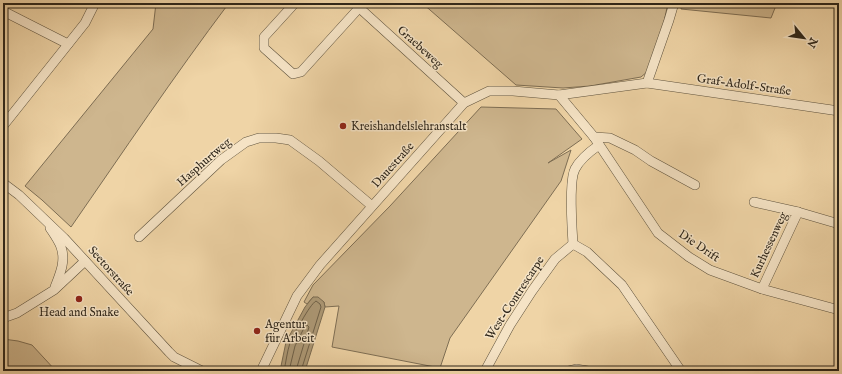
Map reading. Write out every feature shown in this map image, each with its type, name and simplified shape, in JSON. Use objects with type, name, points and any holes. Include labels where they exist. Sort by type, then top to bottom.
[{"type":"street","points":[[3,126],[85,22],[95,3]]},
{"type":"street","name":"Graebeweg","points":[[295,3],[264,38],[264,48],[293,74],[301,72],[356,5],[464,103]]},
{"type":"street","points":[[646,83],[670,20],[674,3]]},
{"type":"street","points":[[3,11],[68,44]]},
{"type":"street","name":"Dauestraße","points":[[261,371],[297,296],[320,265],[464,103],[489,91],[513,91],[560,95],[646,83]]},
{"type":"street","name":"Graf-Adolf-Straße","points":[[646,83],[839,110]]},
{"type":"street","name":"Die Drift","points":[[560,95],[596,141],[658,232],[689,257],[710,270],[762,289],[839,310]]},
{"type":"street","name":"Hasphurtweg","points":[[139,237],[221,160],[246,142],[260,138],[290,140],[319,161],[372,206]]},
{"type":"street","points":[[681,371],[622,285],[588,252],[573,244],[572,181],[574,171],[582,158],[596,141],[610,138],[635,150],[651,161],[695,185]]},
{"type":"street","name":"Seetorstraße","points":[[3,183],[45,218],[174,357],[202,371]]},
{"type":"street","name":"Kurhessenweg","points":[[754,202],[798,212],[839,224]]},
{"type":"street","name":"Kurhessenweg","points":[[762,289],[798,212]]},
{"type":"street","points":[[45,218],[61,247],[63,258],[62,266],[54,290]]},
{"type":"street","name":"West-Contrescarpe","points":[[485,371],[510,325],[532,291],[555,259],[573,244]]},
{"type":"street","points":[[3,318],[17,313],[54,290],[86,261]]},
{"type":"street","points":[[568,371],[576,369],[588,371]]},
{"type":"shaded area","points":[[156,3],[229,3],[71,227],[25,186],[153,29]]},
{"type":"shaded area","points":[[422,3],[668,3],[662,31],[648,71],[641,77],[590,86],[563,88],[516,85]]},
{"type":"shaded area","points":[[682,3],[777,3],[771,18],[681,9]]},
{"type":"shaded area","points":[[481,107],[556,109],[582,139],[548,163],[571,150],[561,181],[450,338],[440,368],[332,347],[339,306],[325,307],[324,302],[313,297],[307,304],[304,302],[313,285],[390,206]]},
{"type":"shaded area","points":[[3,339],[32,345],[56,371],[3,371]]},
{"type":"water","points":[[313,297],[318,297],[324,302],[325,307],[305,371],[280,371],[286,342],[305,307]]},
{"type":"place","name":"Kreishandelslehranstalt","points":[[343,126]]},
{"type":"place","name":"Head and Snake","points":[[79,299]]},
{"type":"place","name":"Agentur für Arbeit","points":[[257,331]]}]
